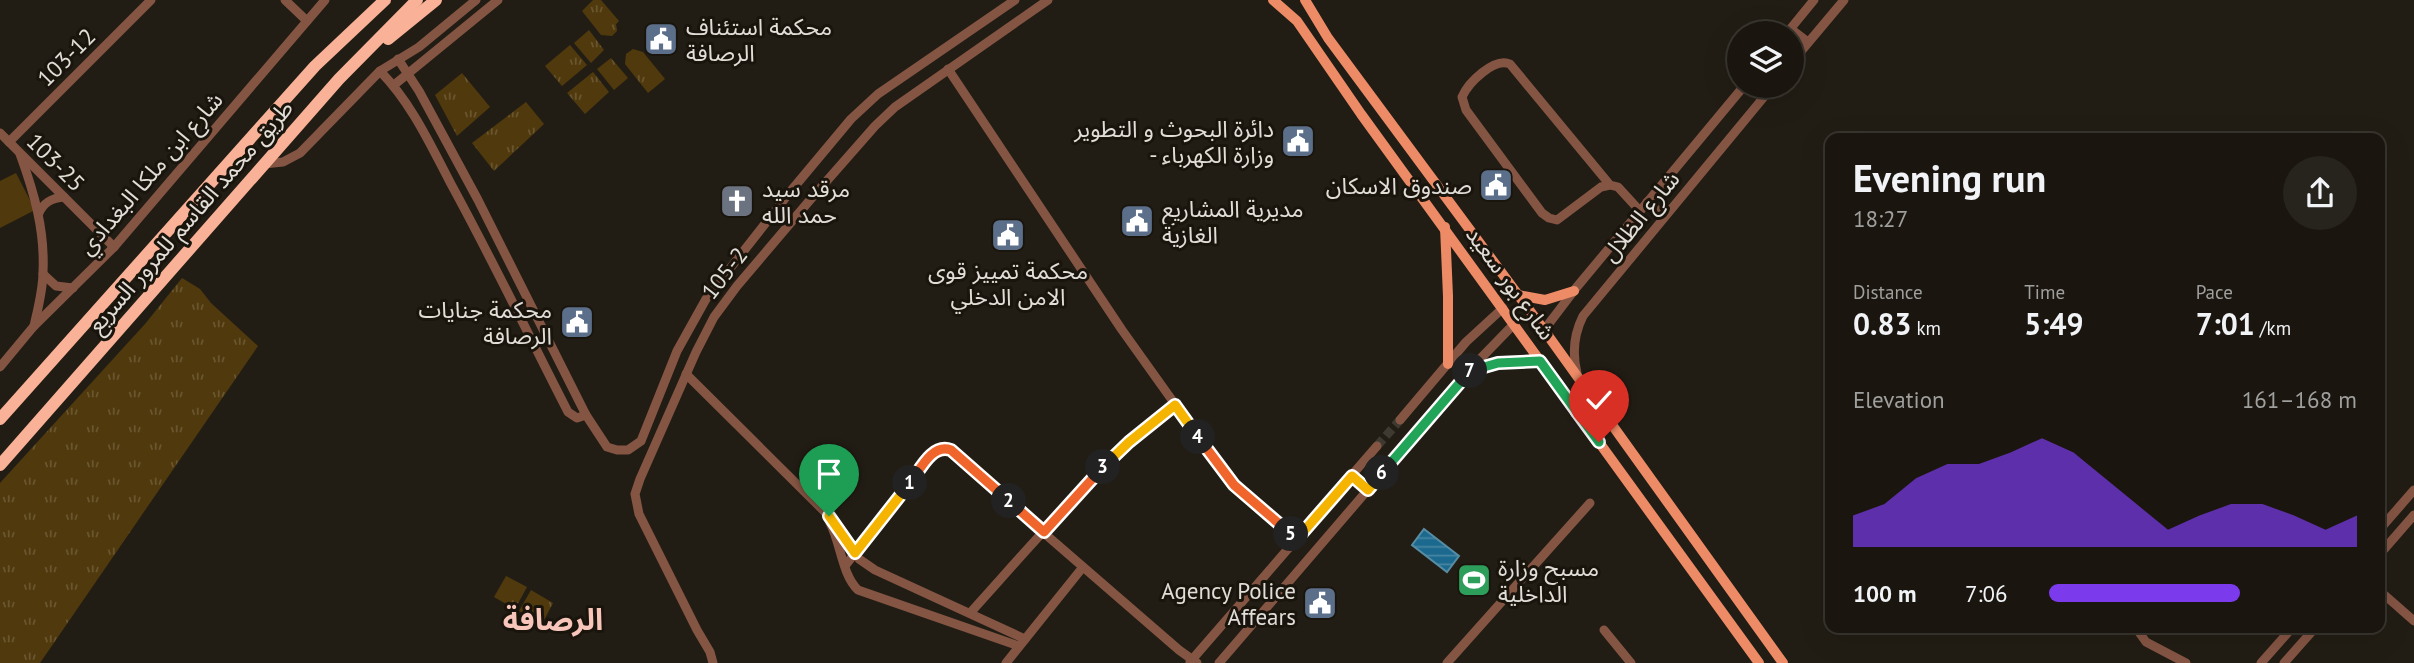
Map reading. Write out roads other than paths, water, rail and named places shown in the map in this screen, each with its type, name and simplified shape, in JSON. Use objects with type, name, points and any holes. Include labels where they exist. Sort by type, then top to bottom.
[{"type":"highway","points":[[315,66],[374,0]]},
{"type":"highway","name":"طريق محمد القاسم للمرور السريع","points":[[0,419],[315,66],[385,0]]},
{"type":"highway","name":"طريق محمد القاسم للمرور السريع","points":[[0,465],[340,79],[417,0]]},
{"type":"highway","points":[[340,79],[436,0]]},
{"type":"main road","name":"شارع بور سعيد","points":[[1273,0],[1297,21],[1759,663]]},
{"type":"main road","points":[[1282,0],[1297,21]]},
{"type":"main road","name":"شارع بور سعيد","points":[[1303,0],[1783,663]]},
{"type":"main road","points":[[1445,227],[1448,365]]},
{"type":"main road","points":[[1518,295],[1544,300],[1574,291]]},
{"type":"main road","points":[[1471,370],[1498,363],[1540,361]]},
{"type":"street","name":"103-12","points":[[9,142],[151,0]]},
{"type":"street","points":[[285,0],[307,21]]},
{"type":"street","name":"شارع ابن ملكا البغدادي","points":[[0,367],[34,326],[114,247],[325,0]]},
{"type":"street","points":[[264,164],[283,162],[300,153],[380,71],[419,47],[476,0]]},
{"type":"street","points":[[394,85],[498,0]]},
{"type":"street","points":[[398,59],[419,91],[478,200],[586,415],[604,443],[612,449],[628,450],[641,441],[677,351],[706,299],[851,119],[878,94],[1014,0]]},
{"type":"street","name":"105-2","points":[[713,663],[710,652],[639,514],[635,500],[638,484],[705,333],[721,306],[802,209],[885,117],[906,98],[1048,0]]},
{"type":"street","points":[[1797,21],[1814,0]]},
{"type":"street","points":[[1804,47],[1844,0]]},
{"type":"street","points":[[1804,40],[1808,42]]},
{"type":"street","points":[[1609,185],[1510,64],[1504,61],[1497,63],[1467,86],[1462,97],[1466,110],[1542,213],[1557,220],[1601,187],[1609,185],[1618,187],[1640,211]]},
{"type":"street","points":[[948,69],[1114,319],[1234,485],[1297,539]]},
{"type":"street","points":[[380,71],[405,101],[468,214],[568,412],[576,418],[586,415]]},
{"type":"street","points":[[405,101],[419,91]]},
{"type":"street","points":[[1544,331],[1734,98]]},
{"type":"street","name":"شارع الظلال","points":[[1581,385],[1574,359],[1575,338],[1588,309],[1763,98]]},
{"type":"street","name":"103-25","points":[[0,133],[114,247]]},
{"type":"street","points":[[20,153],[39,213],[43,274],[34,326]]},
{"type":"street","points":[[39,213],[47,201],[64,197]]},
{"type":"street","points":[[1647,202],[1665,216]]},
{"type":"street","points":[[494,267],[507,260]]},
{"type":"street","points":[[43,274],[56,286],[73,288]]},
{"type":"street","points":[[1400,421],[1477,330],[1503,308]]},
{"type":"street","points":[[1219,663],[1492,345],[1515,323]]},
{"type":"street","points":[[686,374],[835,523],[864,563],[1022,642]]},
{"type":"street","points":[[970,614],[1113,457],[1175,405]]},
{"type":"street","points":[[845,566],[932,454],[940,448],[951,450],[1193,662],[1377,446]]},
{"type":"street","points":[[1352,476],[1368,490]]},
{"type":"street","points":[[2385,523],[2414,491]]},
{"type":"street","points":[[1447,663],[1590,503]]},
{"type":"street","points":[[822,510],[837,537],[851,582],[863,593],[1022,642]]},
{"type":"street","points":[[2385,548],[2414,515]]},
{"type":"street","points":[[1006,663],[1083,567]]},
{"type":"street","points":[[2385,595],[2414,621]]},
{"type":"street","points":[[1604,630],[1631,663]]},
{"type":"street","points":[[2140,633],[2146,642],[2186,663]]},
{"type":"street","points":[[2262,663],[2288,633]]},
{"type":"street","points":[[2284,663],[2311,633]]},
{"type":"water","points":[[1424,529],[1459,556],[1447,572],[1412,545]]},
{"type":"tunnel","points":[[1377,446],[1400,420]]},
{"type":"place","name":"محكمة استئناف الرصافة","points":[[661,39]]},
{"type":"place","name":"دائرة البحوث و التطوير - وزارة الكهرباء","points":[[1298,141]]},
{"type":"place","name":"صندوق الاسكان","points":[[1496,185]]},
{"type":"place","name":"مرقد سيد حمد الله","points":[[737,201]]},
{"type":"place","name":"مديرية المشاريع الغازية","points":[[1137,221]]},
{"type":"place","name":"محكمة تمييز قوى الامن الدخلي","points":[[1008,235]]},
{"type":"place","name":"محكمة جنايات الرصافة","points":[[577,322]]},
{"type":"place","name":"مسبح وزارة الداخلية","points":[[1474,580]]},
{"type":"place","name":"Agency Police Affears","points":[[1320,603]]},
{"type":"district","name":"الرصافة","points":[[553,618]]}]
